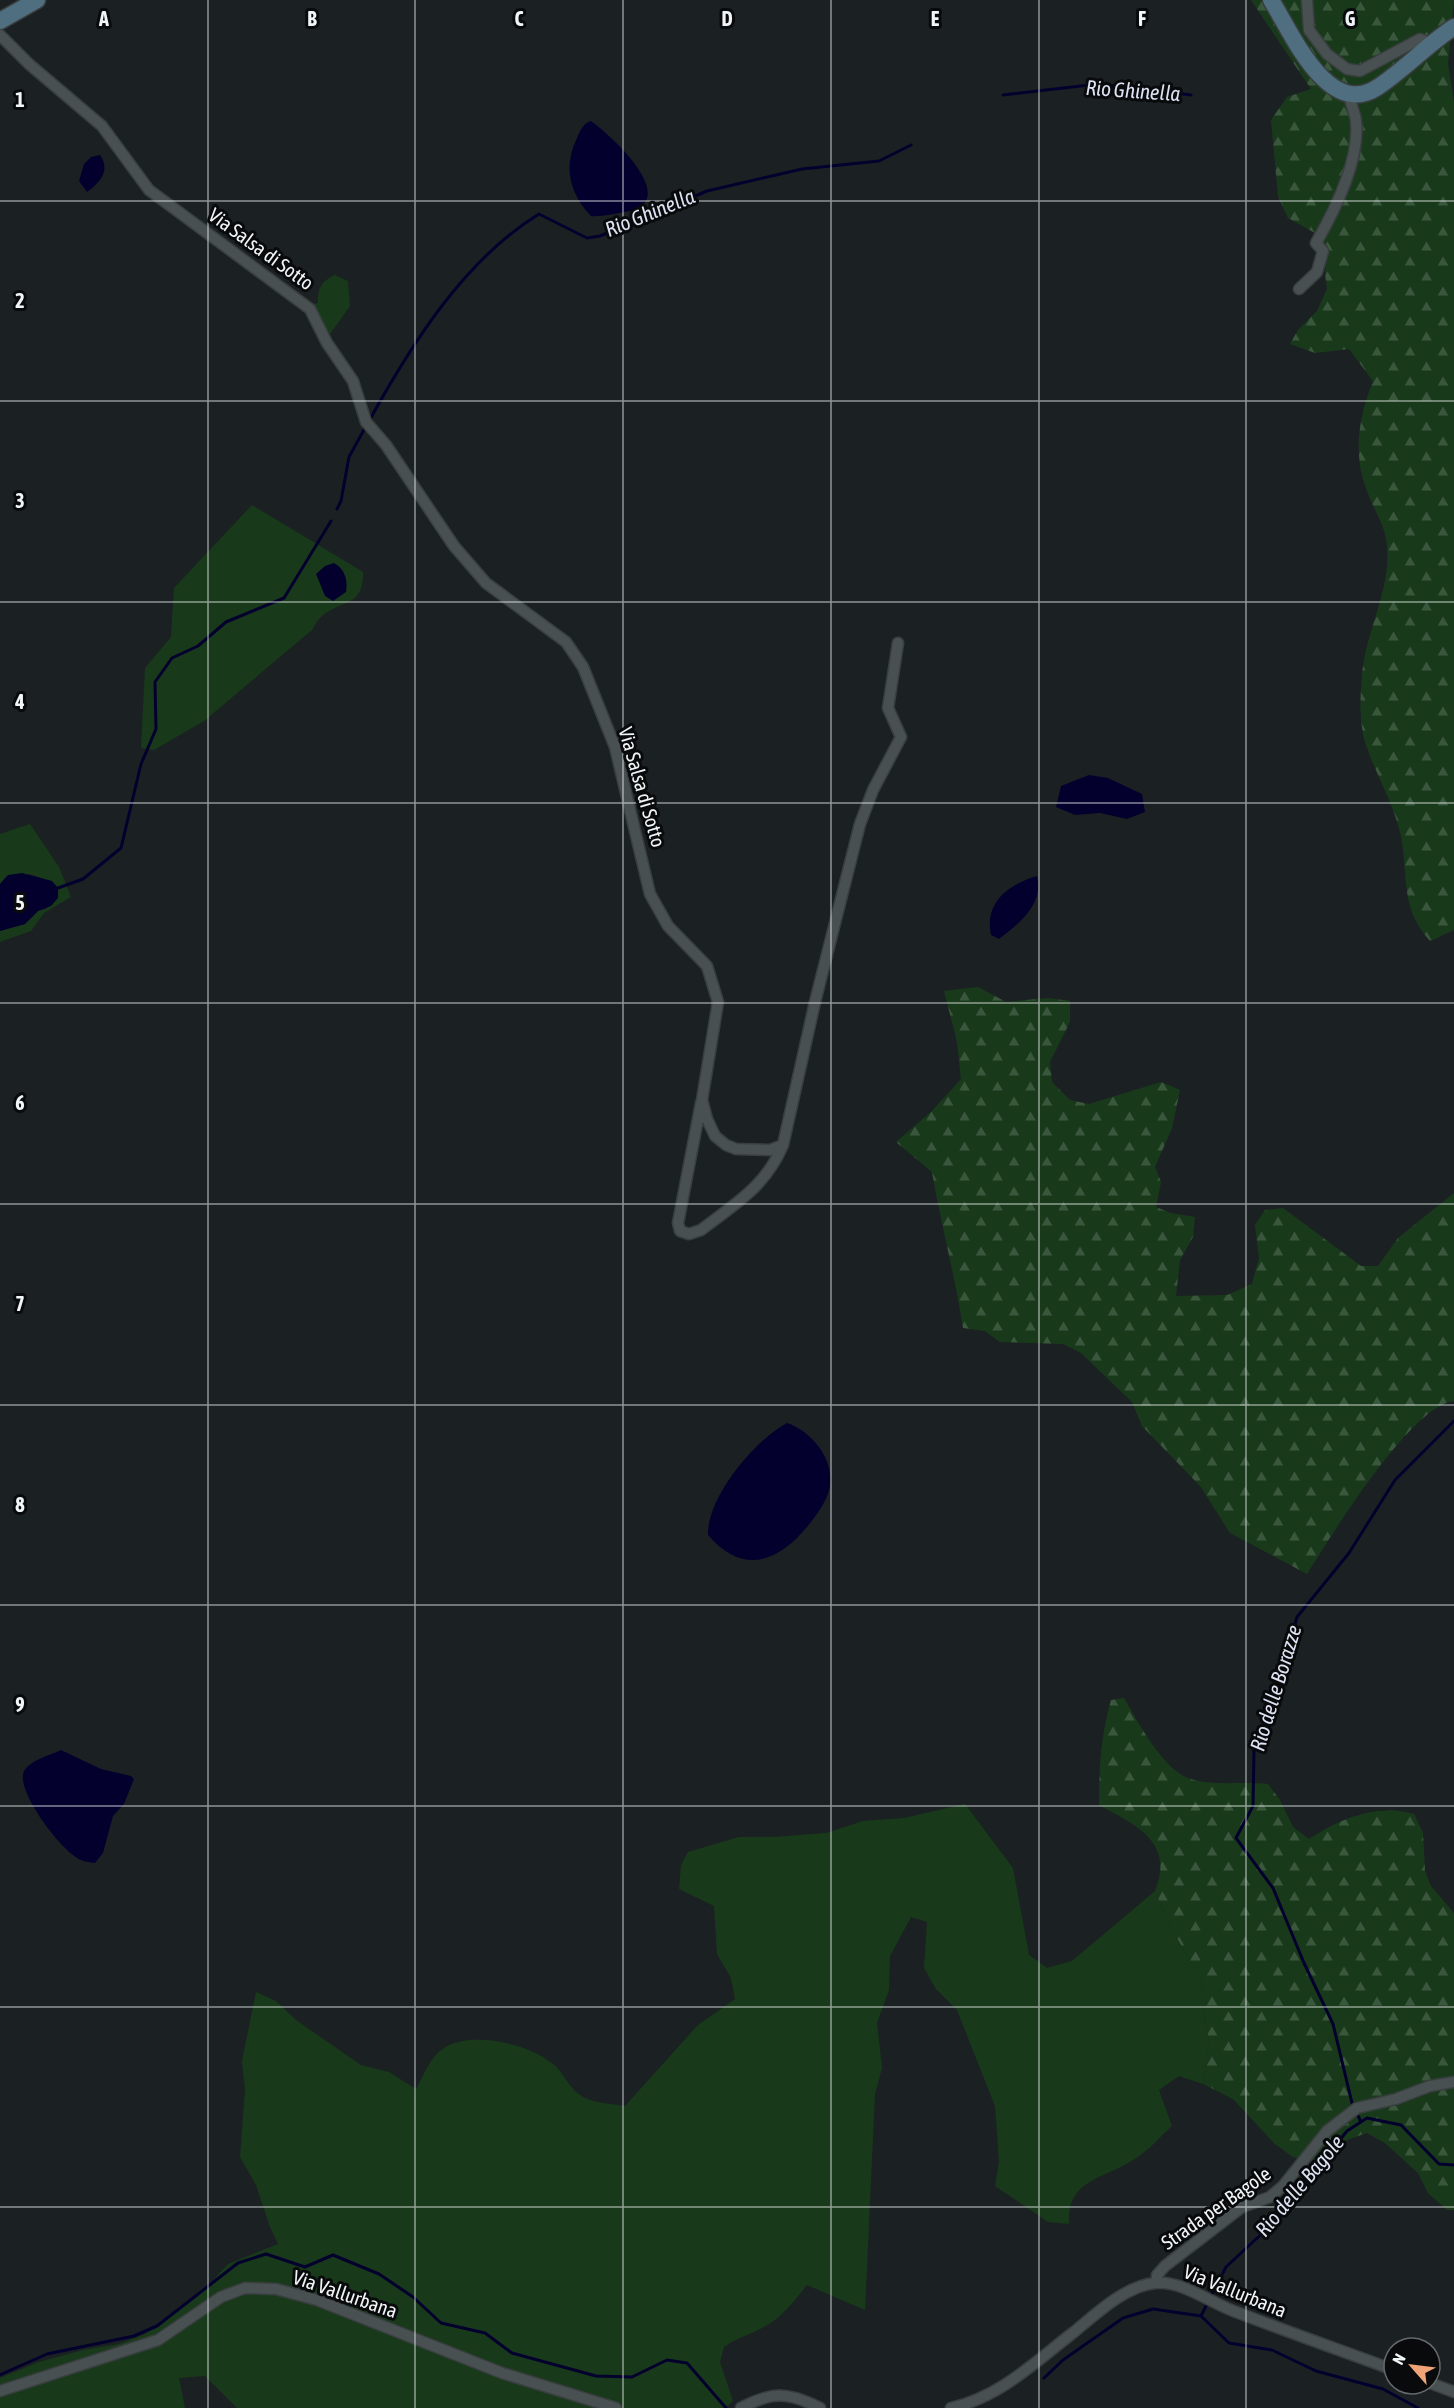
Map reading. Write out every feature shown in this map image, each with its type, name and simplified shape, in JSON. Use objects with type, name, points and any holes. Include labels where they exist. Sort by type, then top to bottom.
[{"type":"main road","points":[[0,21],[37,0]]},
{"type":"main road","points":[[1271,0],[1317,74],[1330,87],[1349,94],[1358,95],[1377,88],[1430,43],[1454,27]]},
{"type":"street","points":[[1307,0],[1309,30],[1327,54],[1347,69],[1360,71],[1420,39],[1430,43]]},
{"type":"street","name":"Via Salsa di Sotto","points":[[0,35],[29,64],[102,126],[149,190],[310,309],[331,349],[350,376],[368,424],[386,445],[469,565],[522,612],[566,642],[583,667],[615,747],[650,894],[668,927],[707,966],[718,1002],[702,1100],[706,1119],[716,1136],[726,1145],[736,1149],[770,1150],[783,1145]]},
{"type":"street","points":[[1299,289],[1317,272],[1323,251],[1316,243],[1346,178],[1355,147],[1356,120],[1349,94]]},
{"type":"street","points":[[702,1100],[679,1212],[678,1223],[680,1231],[684,1233],[701,1230],[762,1181],[773,1167],[783,1145],[815,1002],[860,824],[873,790],[901,737],[888,708],[898,643]]},
{"type":"street","name":"Strada per Bagole","points":[[1156,2282],[1157,2275],[1165,2266],[1242,2207],[1270,2197],[1283,2186],[1327,2132],[1357,2108],[1396,2099],[1430,2086],[1454,2082]]},
{"type":"street","name":"Via Vallurbana","points":[[951,2408],[975,2403],[1007,2385],[1099,2312],[1131,2291],[1156,2282],[1168,2283],[1230,2310],[1382,2366]]},
{"type":"street","name":"Via Vallurbana","points":[[0,2391],[158,2340],[221,2297],[245,2288],[276,2289],[317,2300],[502,2373],[616,2408]]},
{"type":"street","points":[[741,2408],[752,2402],[779,2394],[803,2399],[820,2408]]},
{"type":"green space","points":[[1251,0],[1454,0],[1448,64],[1454,102],[1454,930],[1430,941],[1412,913],[1398,825],[1366,745],[1361,720],[1364,660],[1382,596],[1387,563],[1385,533],[1369,496],[1360,467],[1361,424],[1373,381],[1349,349],[1315,353],[1290,344],[1298,330],[1317,311],[1327,289],[1325,273],[1328,247],[1315,233],[1288,218],[1278,196],[1271,120],[1287,97],[1311,89]]},
{"type":"green space","points":[[335,275],[348,281],[350,306],[330,334],[313,304],[318,303],[321,286]]},
{"type":"green space","points":[[252,505],[363,572],[359,592],[349,602],[327,612],[312,630],[204,721],[154,750],[141,748],[145,668],[171,637],[174,588]]},
{"type":"green space","points":[[30,824],[59,867],[71,897],[44,913],[31,931],[0,942],[0,931],[25,924],[38,911],[47,909],[50,881],[30,874],[6,877],[0,884],[0,834]]},
{"type":"green space","points":[[978,987],[1006,1002],[1048,998],[1070,1001],[1070,1022],[1050,1062],[1052,1082],[1070,1100],[1089,1104],[1161,1082],[1180,1090],[1172,1128],[1155,1167],[1161,1182],[1156,1207],[1171,1213],[1195,1217],[1193,1237],[1180,1260],[1176,1296],[1227,1295],[1252,1284],[1259,1258],[1255,1225],[1265,1210],[1283,1208],[1361,1266],[1378,1266],[1398,1238],[1454,1193],[1454,1401],[1436,1408],[1416,1424],[1395,1447],[1373,1475],[1307,1574],[1230,1533],[1201,1487],[1142,1426],[1132,1402],[1081,1353],[1063,1344],[1000,1342],[985,1331],[963,1328],[932,1172],[896,1142],[932,1111],[961,1079],[957,1042],[944,991]]},
{"type":"green space","points":[[1124,1698],[1160,1755],[1178,1773],[1197,1781],[1268,1784],[1280,1800],[1293,1827],[1309,1839],[1333,1825],[1359,1815],[1386,1810],[1414,1814],[1423,1833],[1425,1871],[1431,1886],[1454,1913],[1454,2210],[1447,2210],[1428,2193],[1418,2173],[1385,2143],[1367,2133],[1347,2140],[1311,2162],[1293,2157],[1275,2144],[1233,2099],[1203,2084],[1209,2042],[1201,1998],[1202,1980],[1169,1925],[1155,1891],[1160,1874],[1160,1860],[1156,1848],[1138,1828],[1099,1805],[1101,1752],[1111,1700]]},
{"type":"green space","points":[[965,1804],[1013,1868],[1029,1955],[1047,1968],[1072,1961],[1155,1891],[1169,1925],[1202,1980],[1201,1998],[1209,2042],[1203,2084],[1179,2076],[1159,2090],[1172,2126],[1138,2157],[1080,2189],[1070,2209],[1069,2224],[1048,2222],[995,2186],[999,2161],[995,2106],[957,2010],[936,1989],[924,1968],[927,1922],[911,1917],[890,1956],[889,1990],[877,2023],[882,2068],[875,2094],[865,2310],[807,2285],[775,2320],[724,2347],[720,2362],[733,2401],[725,2408],[237,2408],[205,2376],[179,2378],[185,2408],[0,2408],[0,2378],[39,2362],[83,2350],[119,2344],[145,2334],[204,2290],[228,2264],[278,2244],[256,2185],[240,2157],[245,2090],[242,2061],[256,1992],[276,2001],[296,2020],[361,2065],[389,2072],[416,2089],[431,2061],[444,2048],[469,2040],[484,2040],[516,2045],[543,2057],[560,2071],[576,2092],[585,2098],[625,2106],[698,2025],[735,1999],[731,1978],[717,1954],[714,1906],[679,1889],[681,1865],[688,1852],[739,1837],[826,1833],[863,1821],[904,1818]]},
{"type":"shaded area","points":[[591,121],[614,140],[638,169],[646,183],[648,196],[641,206],[624,212],[591,216],[578,198],[570,179],[570,159],[581,130]]},
{"type":"shaded area","points":[[100,155],[104,166],[103,176],[87,192],[79,181],[84,164],[91,157]]},
{"type":"shaded area","points":[[334,563],[343,572],[347,588],[346,592],[333,601],[325,596],[316,574],[325,566]]},
{"type":"shaded area","points":[[1089,775],[1108,778],[1142,794],[1145,812],[1127,819],[1100,813],[1075,815],[1056,807],[1061,786]]},
{"type":"shaded area","points":[[22,873],[52,881],[58,888],[58,898],[51,906],[38,911],[25,924],[0,931],[0,884],[8,875]]},
{"type":"shaded area","points":[[1037,876],[1037,895],[1028,912],[999,939],[991,935],[991,913],[1001,896],[1017,884]]},
{"type":"shaded area","points":[[787,1423],[812,1439],[824,1456],[830,1476],[827,1497],[807,1527],[784,1549],[759,1560],[746,1560],[734,1556],[721,1548],[708,1535],[715,1504],[735,1471],[748,1456],[774,1431]]},
{"type":"shaded area","points":[[61,1750],[101,1769],[131,1776],[134,1779],[124,1804],[113,1816],[103,1853],[95,1863],[86,1862],[73,1855],[53,1835],[35,1808],[24,1783],[23,1774],[29,1765]]},
{"type":"waterway","name":"Rio Ghinella","points":[[1003,95],[1098,84],[1191,95]]},
{"type":"waterway","name":"Rio Ghinella","points":[[369,421],[421,334],[463,280],[512,233],[539,214],[587,238],[600,236],[707,191],[802,169],[879,161],[911,145]]},
{"type":"waterway","name":"Rio Ghinella","points":[[337,509],[341,501],[349,457],[366,426]]},
{"type":"waterway","points":[[58,888],[83,879],[121,848],[141,764],[156,729],[155,682],[172,658],[198,646],[226,622],[284,598],[331,521]]},
{"type":"waterway","name":"Rio delle Borazze","points":[[1361,2122],[1352,2103],[1333,2024],[1304,1963],[1273,1888],[1236,1838],[1253,1806],[1254,1750],[1273,1699],[1297,1617],[1349,1553],[1395,1480],[1454,1421]]},
{"type":"waterway","name":"Rio delle Bagole","points":[[1211,2296],[1226,2267],[1270,2226],[1347,2131],[1367,2118],[1401,2125],[1439,2164],[1454,2165]]},
{"type":"waterway","points":[[0,2375],[47,2354],[134,2336],[157,2326],[238,2263],[266,2254],[305,2267],[333,2255],[379,2274],[413,2297],[441,2323],[485,2333],[512,2353],[596,2376],[632,2377],[667,2360],[687,2363],[726,2408]]},
{"type":"waterway","name":"Rio delle Bagole","points":[[1201,2316],[1208,2302]]},
{"type":"waterway","points":[[1044,2378],[1063,2360],[1123,2318],[1153,2309],[1201,2316],[1229,2343],[1272,2350],[1316,2371],[1383,2389],[1418,2408]]}]
